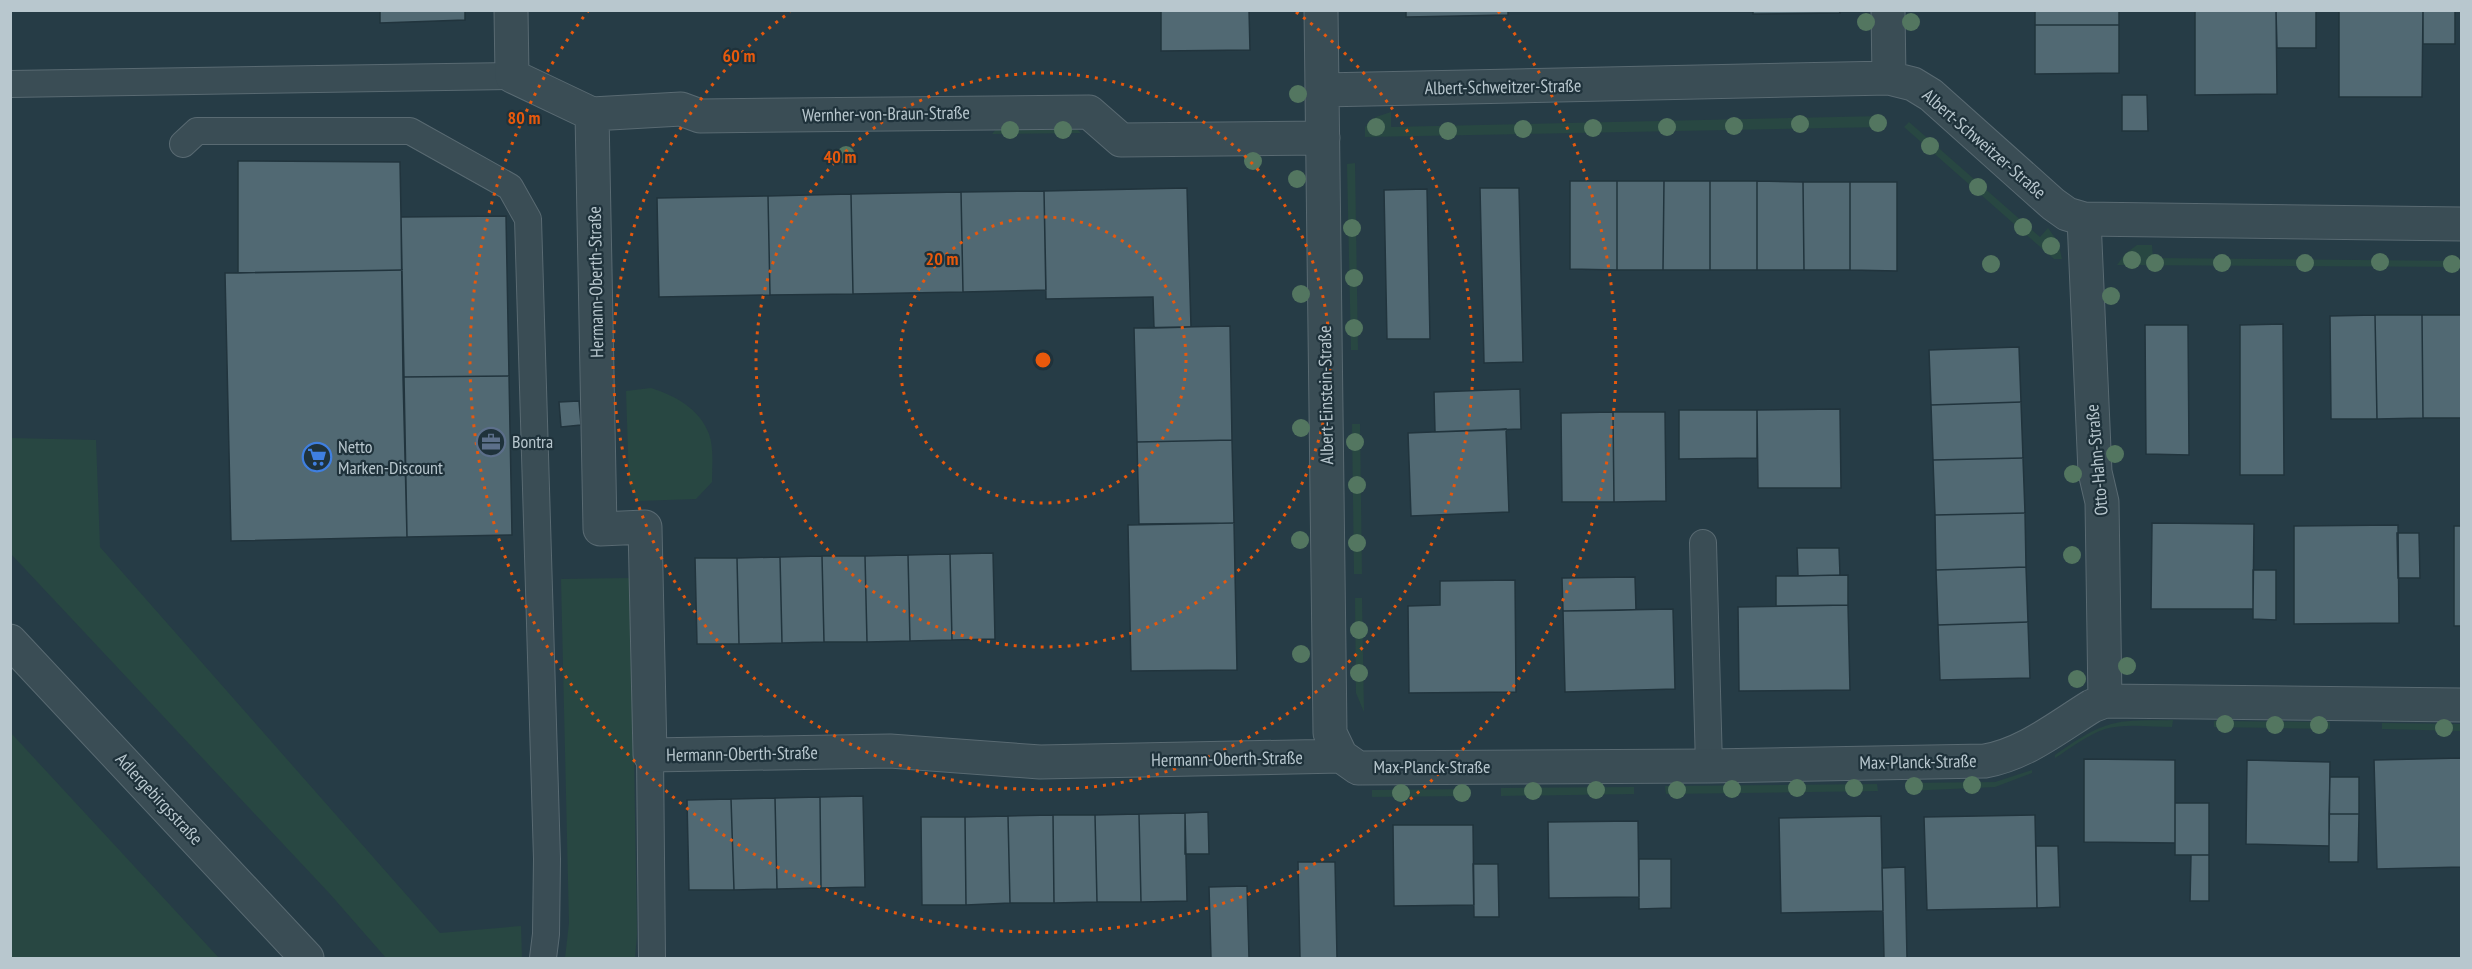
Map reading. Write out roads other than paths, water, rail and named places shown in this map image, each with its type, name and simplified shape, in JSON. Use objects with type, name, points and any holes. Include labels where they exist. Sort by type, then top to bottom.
[{"type":"street","points":[[512,10],[512,76]]},
{"type":"street","name":"Albert-Einstein-Straße","points":[[1321,10],[1330,733],[1350,762]]},
{"type":"street","points":[[1888,10],[1889,78]]},
{"type":"street","name":"Wernher-von-Braun-Straße","points":[[512,76],[592,114],[681,109],[699,116],[1089,112],[1121,140],[1323,138]]},
{"type":"street","name":"Albert-Schweitzer-Straße","points":[[1322,90],[1889,78],[1913,84],[1931,95],[2053,204],[2067,214],[2084,219],[2462,224]]},
{"type":"street","name":"Hermann-Oberth-Straße","points":[[592,114],[600,529],[645,527],[650,755],[890,751],[1040,762],[1350,762]]},
{"type":"street","name":"Otto-Hahn-Straße","points":[[2084,219],[2096,472],[2102,502],[2105,701]]},
{"type":"street","name":"Adlergebirgsstraße","points":[[10,640],[307,958]]},
{"type":"street","name":"Max-Planck-Straße","points":[[1350,762],[1709,766],[1985,761],[2006,758],[2092,706],[2105,701],[2462,705]]},
{"type":"lane","points":[[10,84],[512,76]]},
{"type":"lane","points":[[183,144],[197,131],[410,131],[510,187],[528,219],[547,859],[546,934],[543,958]]},
{"type":"lane","points":[[1703,543],[1709,766]]},
{"type":"lane","points":[[650,755],[652,958]]},
{"type":"place","name":"Bontra","points":[[491,442]]},
{"type":"place","name":"Netto Marken-Discount","points":[[317,457]]}]
